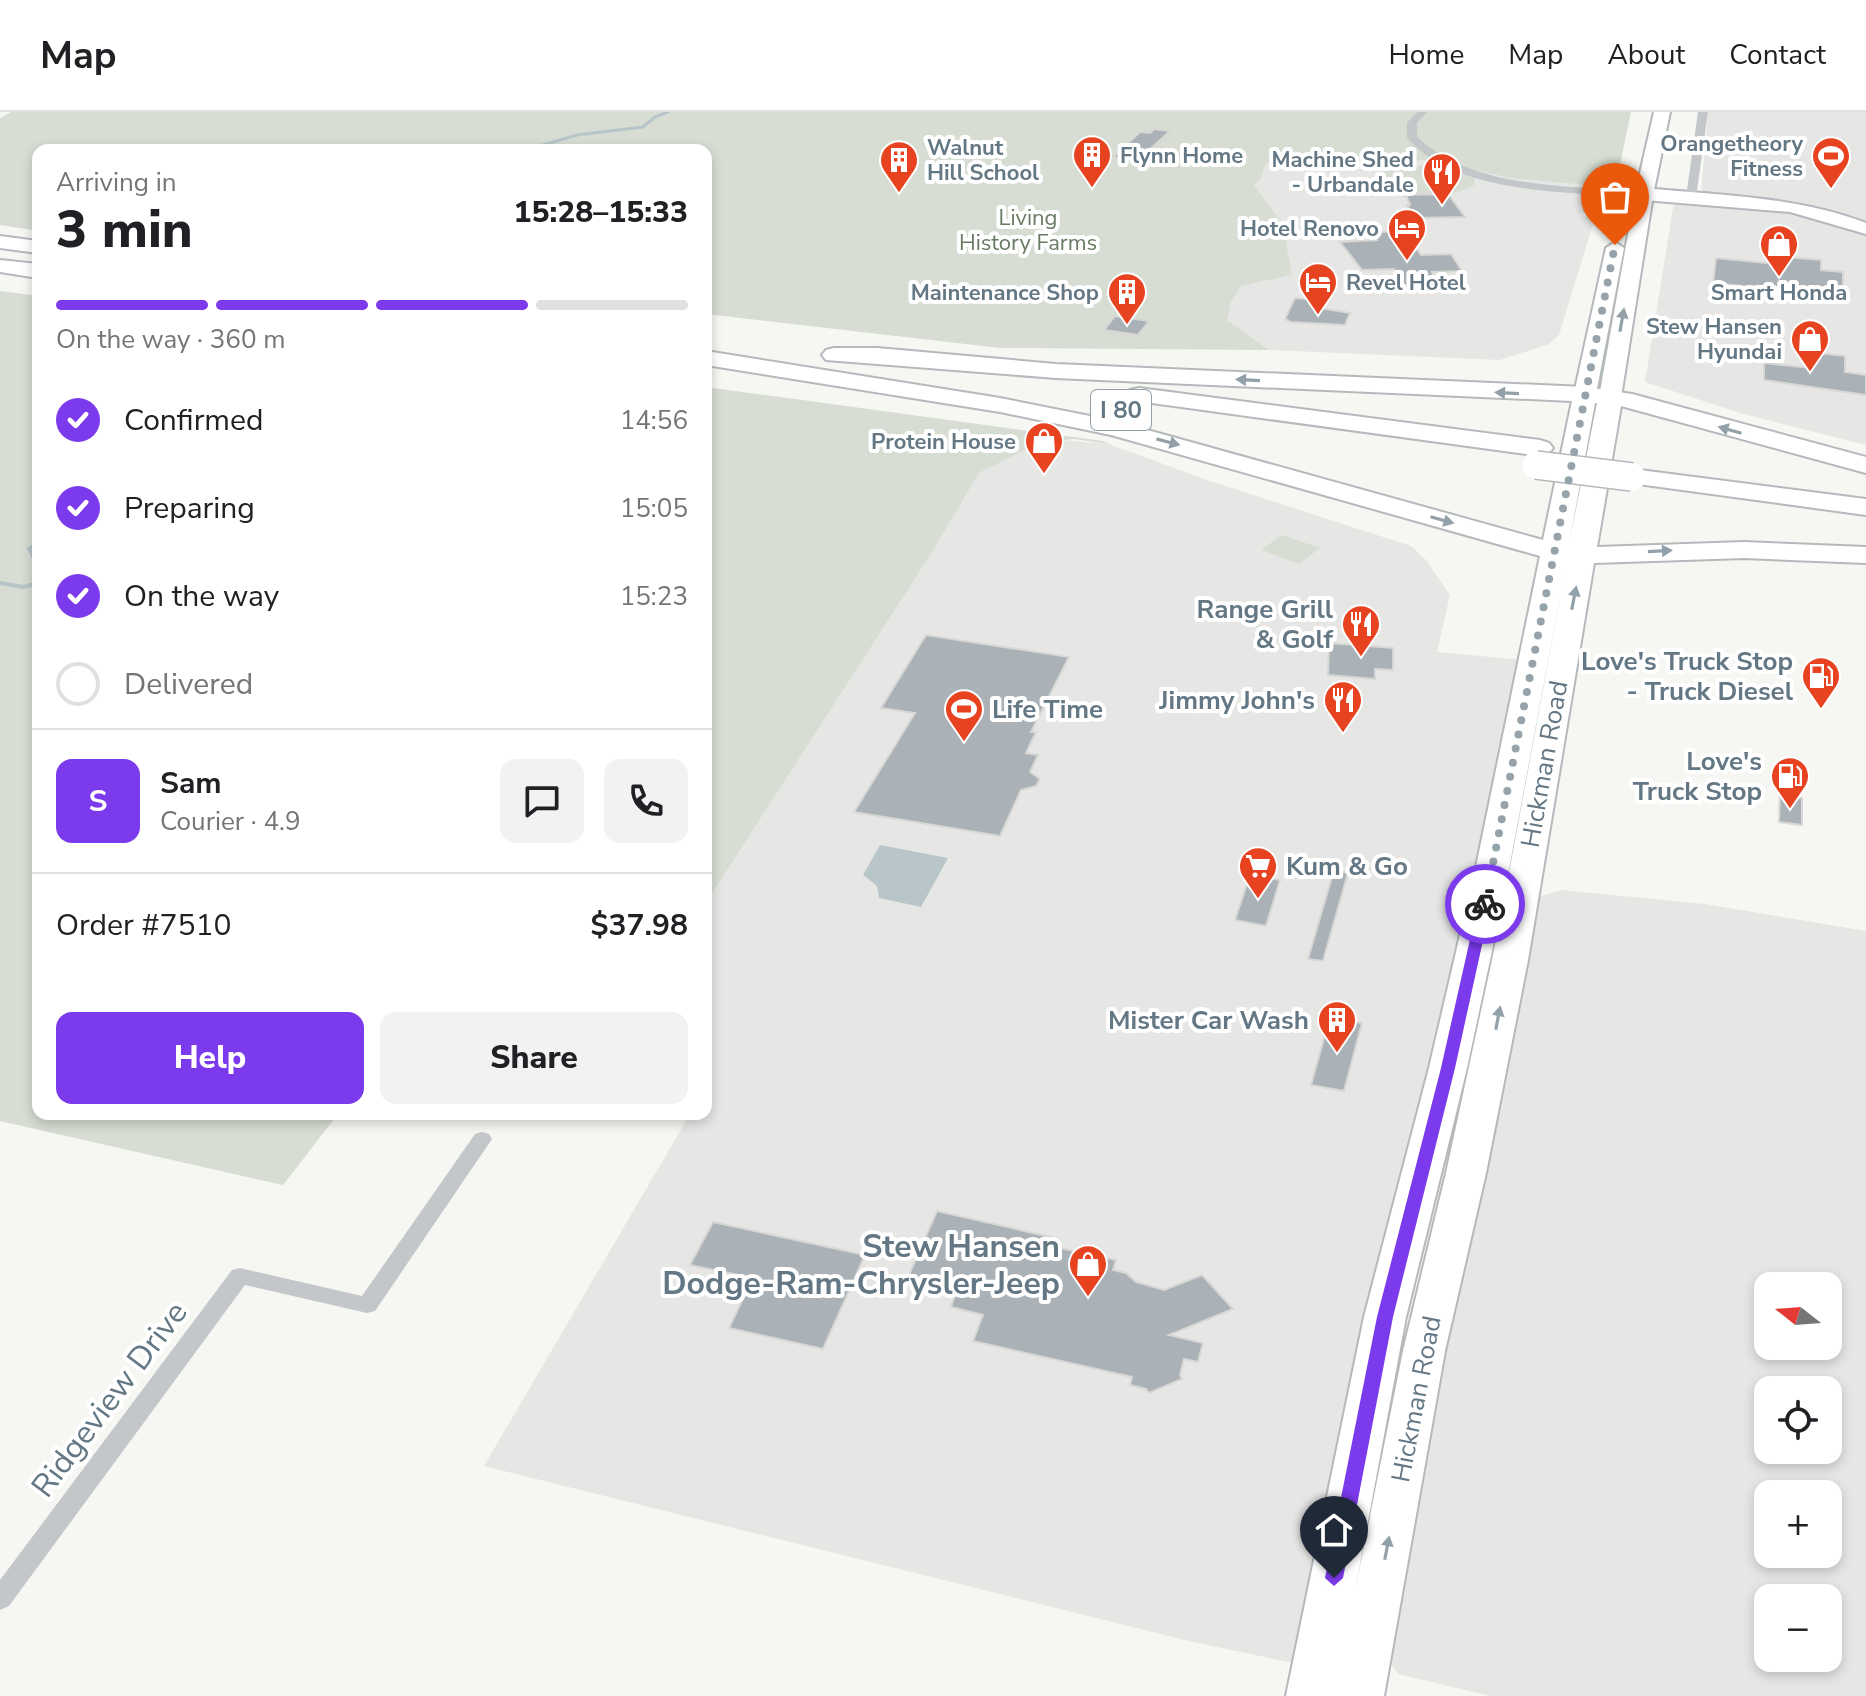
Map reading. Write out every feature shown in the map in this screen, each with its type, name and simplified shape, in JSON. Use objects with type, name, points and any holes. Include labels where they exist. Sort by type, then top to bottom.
[{"type":"highway","points":[[0,242],[32,246]]},
{"type":"highway","points":[[0,251],[32,255]]},
{"type":"highway","points":[[0,268],[32,271]]},
{"type":"highway","name":"I 80","points":[[712,340],[1633,469],[1866,507]]},
{"type":"highway","points":[[834,355],[1056,371],[1598,396],[1866,465]]},
{"type":"highway","points":[[712,358],[1013,407],[1115,428],[1553,551],[1582,554],[1744,550],[1866,555]]},
{"type":"highway","name":"I 80","points":[[712,358],[1538,456]]},
{"type":"highway","name":"Hickman Road","points":[[1430,1228],[1443,1227],[1434,1207],[1452,1129],[1458,1085],[1448,1068],[1494,862],[1553,551],[1598,396]]},
{"type":"highway","name":"Hickman Road","points":[[1311,1696],[1382,1332],[1430,1228],[1510,960],[1582,554],[1598,396]]},
{"type":"highway","name":"I 80","points":[[1633,469],[1866,490]]},
{"type":"highway","name":"Hickman Road","points":[[1359,1696],[1408,1434],[1430,1228]]},
{"type":"main road","name":"Hickman Road","points":[[1598,396],[1635,194],[1662,112]]},
{"type":"main road","name":"Hickman Road","points":[[1630,171],[1635,194]]},
{"type":"street","points":[[1422,112],[1412,123],[1412,138],[1425,151],[1448,164],[1519,182],[1776,207]]},
{"type":"street","points":[[1691,197],[1703,112]]},
{"type":"street","points":[[1635,194],[1776,207],[1820,214],[1866,228]]},
{"type":"street","name":"Ridgeview Drive","points":[[0,1599],[240,1276],[367,1305],[482,1139]]},
{"type":"shaded area","points":[[1708,112],[1866,112],[1866,222],[1701,194]]},
{"type":"shaded area","points":[[1447,156],[1602,185],[1598,212],[1579,214],[1592,219],[1593,224],[1559,335],[1549,344],[1500,360],[1269,350],[1227,320],[1231,302],[1241,286],[1292,275],[1283,224],[1254,185],[1266,163],[1371,169]]},
{"type":"shaded area","points":[[1674,202],[1801,213],[1866,233],[1866,445],[1740,413],[1645,382]]},
{"type":"shaded area","points":[[1063,440],[1109,444],[1204,479],[1411,546],[1426,560],[1450,595],[1437,652],[1534,661],[1317,1668],[1193,1642],[484,1466],[686,1120],[712,1120],[712,894],[931,554],[979,473],[1032,445]]},
{"type":"shaded area","points":[[880,845],[948,858],[921,907],[879,898],[877,886],[863,875]]},
{"type":"shaded area","points":[[1561,890],[1705,904],[1866,931],[1866,1696],[1490,1696],[1398,1674],[1392,1665],[1390,1653],[1441,1376],[1541,896]]},
{"type":"green space","name":"Living History Farms","points":[[11,112],[1631,112],[1616,183],[1611,187],[1510,178],[1467,168],[1442,157],[1371,169],[1266,163],[1260,180],[1254,185],[1283,224],[1292,275],[1241,286],[1231,302],[1227,320],[1269,350],[1000,348],[712,315],[712,144],[32,144],[32,230],[0,225],[0,118]]},
{"type":"green space","points":[[1436,163],[1475,177],[1474,185],[1449,193],[1406,197],[1392,192],[1378,172]]},
{"type":"green space","points":[[0,291],[32,295],[32,1120],[333,1120],[283,1185],[0,1121]]},
{"type":"green space","points":[[712,388],[1103,441],[1109,444],[1074,439],[1049,442],[1032,446],[979,473],[931,554],[712,894]]},
{"type":"green space","points":[[1282,535],[1320,548],[1299,564],[1261,550]]},
{"type":"building","points":[[1154,129],[1170,131],[1137,161],[1113,157],[1140,132],[1150,133]]},
{"type":"building","name":"Machine Shed - Urbandale","points":[[1448,194],[1465,217],[1415,218],[1407,205],[1410,205],[1406,195]]},
{"type":"building","name":"Hotel Renovo","points":[[1405,231],[1421,255],[1451,254],[1462,271],[1432,272],[1440,291],[1407,290],[1394,269],[1362,270],[1340,242],[1377,240],[1373,234],[1376,232]]},
{"type":"building","name":"Smart Honda","points":[[1776,256],[1821,260],[1821,270],[1843,272],[1843,297],[1713,283],[1716,258],[1776,264]]},
{"type":"building","points":[[1295,298],[1320,300],[1319,308],[1350,313],[1345,325],[1291,322],[1285,319]]},
{"type":"building","name":"Maintenance Shop","points":[[1115,316],[1149,321],[1138,335],[1104,330]]},
{"type":"building","name":"Stew Hansen Hyundai","points":[[1818,353],[1845,356],[1845,372],[1866,375],[1866,395],[1764,380],[1764,363],[1810,368],[1810,356],[1818,357]]},
{"type":"building","name":"Life Time","points":[[926,635],[1069,657],[1031,732],[1036,732],[1026,753],[1038,755],[1030,772],[1040,779],[1036,786],[1021,790],[1000,836],[854,812],[915,713],[881,708]]},
{"type":"building","name":"Range Grill & Golf","points":[[1329,643],[1393,648],[1393,670],[1375,669],[1375,679],[1328,675]]},
{"type":"building","name":"Love's Truck Stop","points":[[1780,795],[1802,798],[1802,825],[1779,822]]},
{"type":"building","points":[[1334,870],[1348,873],[1323,961],[1308,959]]},
{"type":"building","name":"Kum & Go","points":[[1250,875],[1280,880],[1266,926],[1235,920]]},
{"type":"building","name":"Mister Car Wash","points":[[1330,1017],[1362,1023],[1344,1091],[1311,1085]]},
{"type":"building","name":"Stew Hansen Dodge-Ram-Chrysler-Jeep","points":[[937,1211],[1059,1239],[1056,1247],[1116,1260],[1113,1270],[1126,1273],[1136,1282],[1164,1290],[1202,1275],[1233,1309],[1169,1335],[1203,1343],[1198,1362],[1184,1359],[1182,1379],[1149,1393],[1146,1389],[1130,1385],[1132,1377],[973,1341],[983,1315],[951,1307],[958,1286],[909,1275]]},
{"type":"building","points":[[713,1222],[865,1255],[823,1349],[729,1328],[753,1278],[690,1265]]},
{"type":"waterway","points":[[546,144],[577,135],[643,127],[655,117],[668,112]]},
{"type":"waterway","points":[[32,547],[29,549],[32,554]]},
{"type":"waterway","points":[[0,583],[23,587],[32,585]]},
{"type":"way so far","points":[[1485,904],[1615,245]]},
{"type":"place","name":"Flynn Home","points":[[1092,189]]},
{"type":"place","name":"Orangetheory Fitness","points":[[1831,190]]},
{"type":"place","name":"Walnut Hill School","points":[[899,194]]},
{"type":"place","name":"Machine Shed - Urbandale","points":[[1442,206]]},
{"type":"place","name":"Hotel Renovo","points":[[1407,262]]},
{"type":"place","name":"Smart Honda","points":[[1779,278]]},
{"type":"place","name":"Revel Hotel","points":[[1318,316]]},
{"type":"place","name":"Maintenance Shop","points":[[1127,326]]},
{"type":"place","name":"Stew Hansen Hyundai","points":[[1810,373]]},
{"type":"place","name":"Protein House","points":[[1044,475]]},
{"type":"place","name":"Range Grill & Golf","points":[[1361,658]]},
{"type":"place","name":"Love's Truck Stop - Truck Diesel","points":[[1821,710]]},
{"type":"place","name":"Jimmy John's","points":[[1343,734]]},
{"type":"place","name":"Life Time","points":[[964,743]]},
{"type":"place","name":"Love's Truck Stop","points":[[1790,810]]},
{"type":"place","name":"Kum & Go","points":[[1258,900]]},
{"type":"place","name":"Mister Car Wash","points":[[1337,1054]]},
{"type":"place","name":"Stew Hansen Dodge-Ram-Chrysler-Jeep","points":[[1088,1298]]},
{"type":"route","points":[[1334,1578],[1385,1317],[1448,1068],[1485,904]]}]
